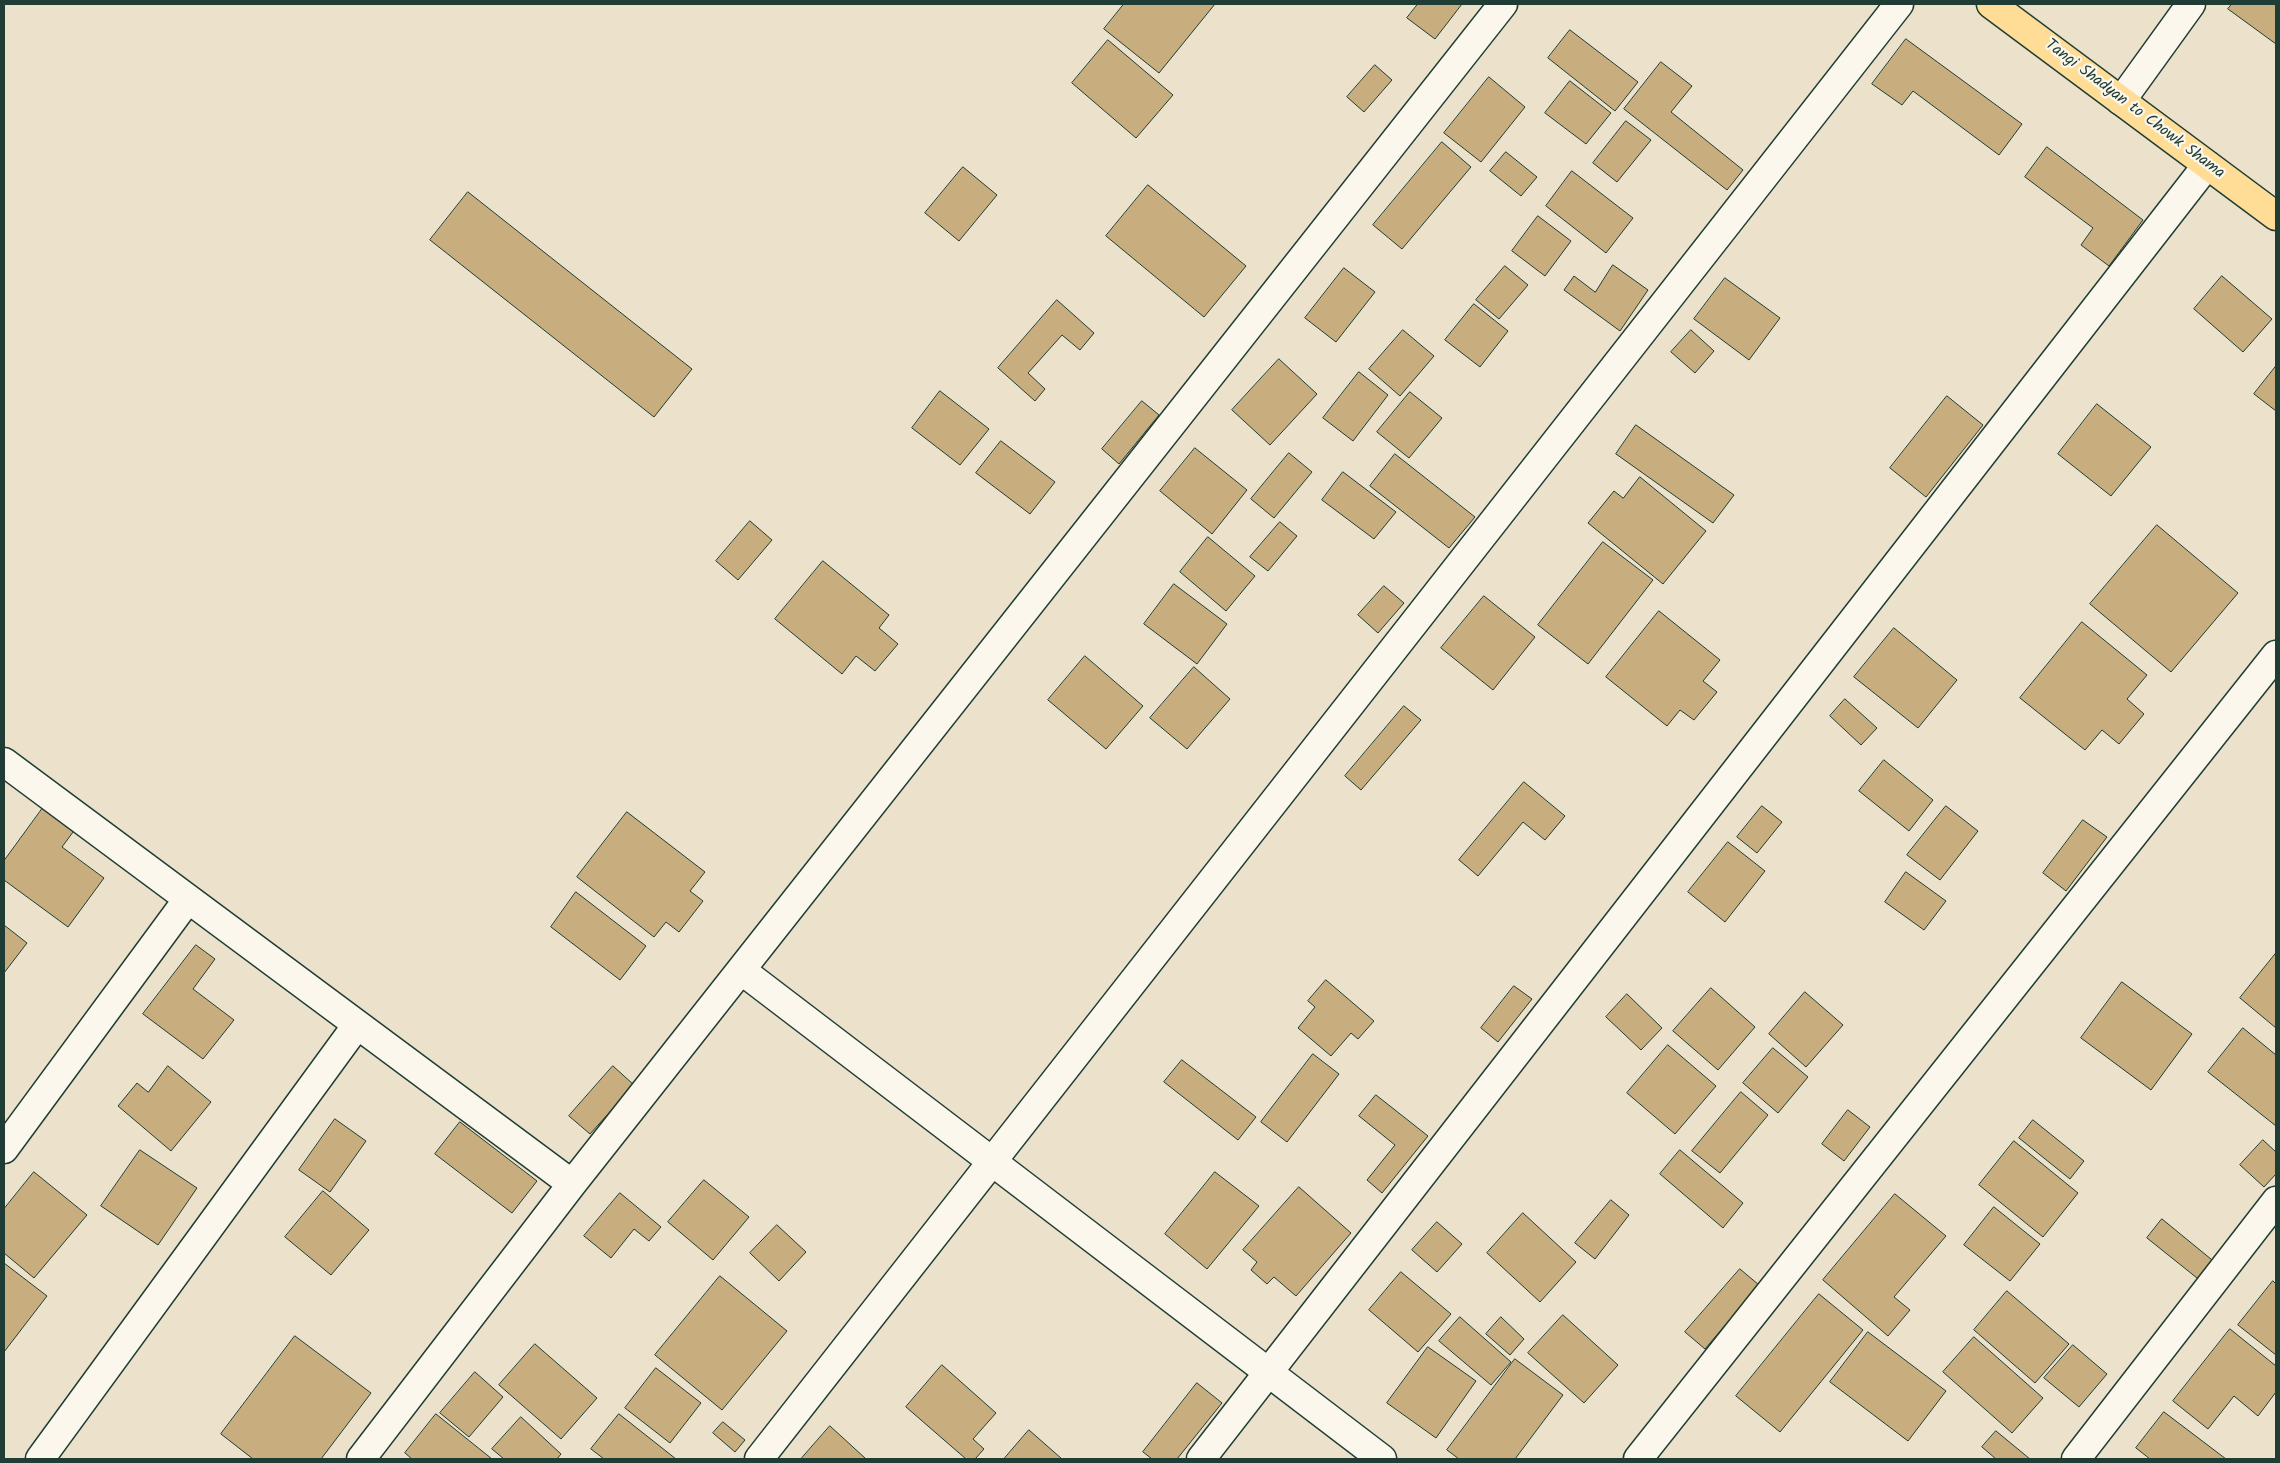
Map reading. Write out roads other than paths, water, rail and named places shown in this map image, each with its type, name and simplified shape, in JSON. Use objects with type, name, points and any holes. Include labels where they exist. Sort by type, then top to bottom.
[{"type":"main road","name":"Tangi Shadyan to Chowk Shama","points":[[1991,4],[2276,216]]},
{"type":"street","points":[[361,1459],[572,1184],[1502,4]]},
{"type":"street","points":[[759,1459],[1900,4]]},
{"type":"street","points":[[2121,101],[2191,4]]},
{"type":"street","points":[[1201,1459],[2207,165]]},
{"type":"street","points":[[1638,1459],[2276,655]]},
{"type":"street","points":[[4,762],[572,1184]]},
{"type":"street","points":[[4,1149],[188,899]]},
{"type":"street","points":[[741,970],[1382,1459]]},
{"type":"street","points":[[40,1459],[357,1025]]},
{"type":"street","points":[[2076,1459],[2276,1201]]}]
